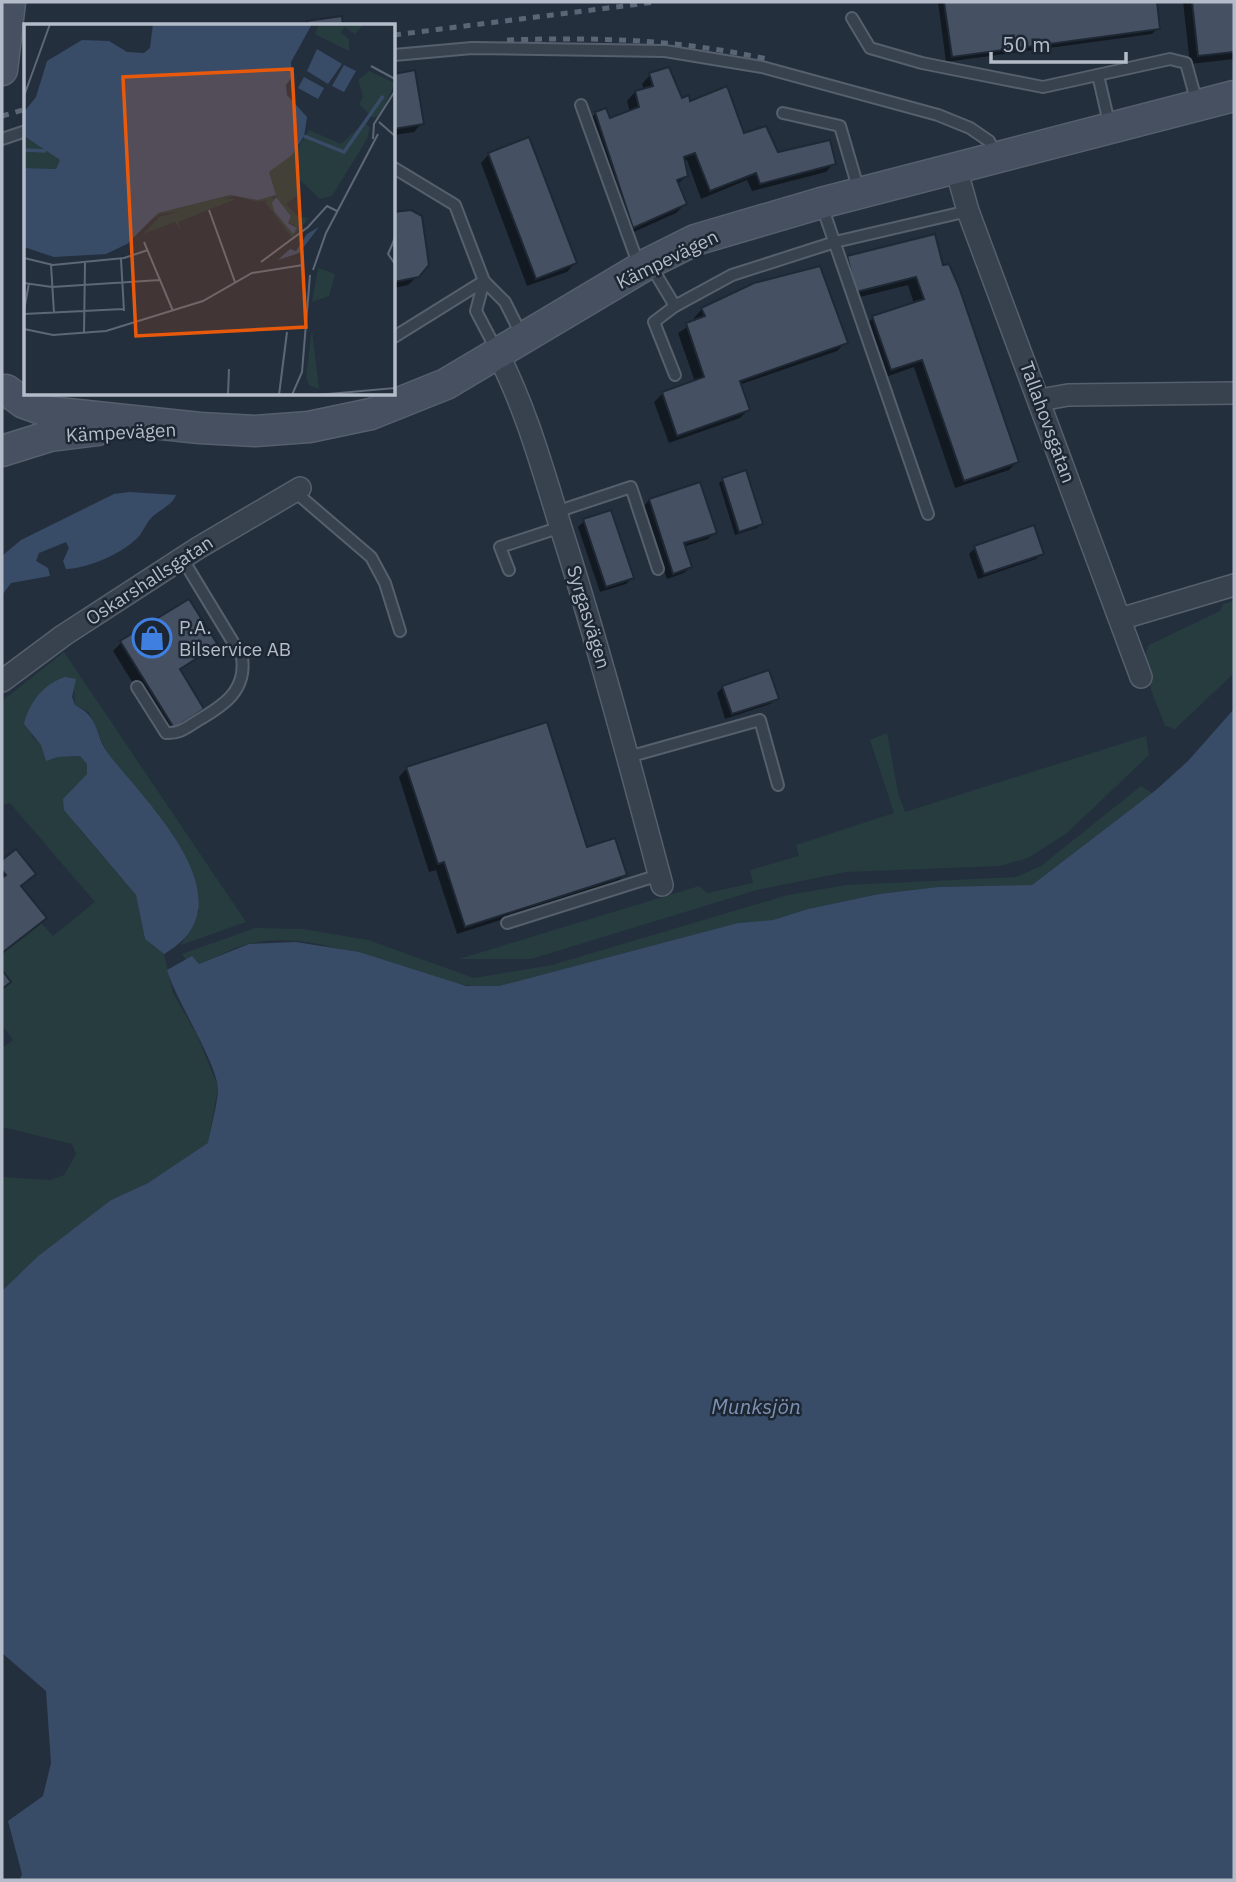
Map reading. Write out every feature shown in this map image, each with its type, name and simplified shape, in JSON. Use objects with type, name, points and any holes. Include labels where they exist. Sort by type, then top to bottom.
[{"type":"main road","points":[[2,70],[10,2]]},
{"type":"main road","name":"Kämpevägen","points":[[4,388],[24,403],[49,412],[200,428],[255,431],[309,427],[371,414],[446,384],[645,266],[715,233],[1234,96]]},
{"type":"main road","points":[[2,448],[12,431],[15,417],[4,388]]},
{"type":"main road","name":"Kämpevägen","points":[[2,448],[85,430],[200,428]]},
{"type":"street","name":"Tallahovsgatan","points":[[956,168],[968,211],[1141,677]]},
{"type":"street","name":"Syrgasvägen","points":[[511,347],[515,386],[597,639],[660,880]]},
{"type":"street","points":[[1040,400],[1068,395],[1234,393]]},
{"type":"street","name":"Oskarshallsgatan","points":[[2,681],[64,635],[182,558],[297,490]]},
{"type":"street","points":[[1120,619],[1234,585]]},
{"type":"lane","points":[[852,18],[870,48],[922,63],[1043,87],[1170,60],[1186,63],[1198,106]]},
{"type":"lane","points":[[396,55],[472,48],[665,51],[762,67],[959,123],[989,141],[997,157]]},
{"type":"lane","points":[[1098,75],[1110,128]]},
{"type":"lane","points":[[581,105],[631,251],[675,306]]},
{"type":"lane","points":[[783,113],[840,126],[860,193]]},
{"type":"lane","points":[[2,139],[24,132]]},
{"type":"lane","points":[[396,168],[455,205],[484,281],[505,302],[511,347]]},
{"type":"lane","points":[[821,203],[928,514]]},
{"type":"lane","points":[[675,375],[654,322],[675,306],[732,275],[835,242],[968,211]]},
{"type":"lane","points":[[396,336],[484,281]]},
{"type":"lane","points":[[484,281],[476,311],[511,347]]},
{"type":"lane","points":[[509,570],[500,547],[631,487],[659,569]]},
{"type":"lane","points":[[297,490],[371,557],[385,583],[400,631]]},
{"type":"lane","points":[[136,687],[166,733],[177,734],[224,706],[238,688],[244,672],[242,657],[182,558]]},
{"type":"lane","points":[[628,757],[760,720],[778,785]]},
{"type":"lane","points":[[507,923],[660,880]]},
{"type":"green space","points":[[1234,601],[1234,673],[1175,729],[1165,726],[1145,664],[1149,645],[1220,611],[1223,604]]},
{"type":"green space","points":[[64,652],[246,922],[181,945],[199,911],[107,753],[89,712],[75,705],[74,690],[31,736],[41,744],[46,761],[58,757],[80,756],[87,764],[87,774],[69,793],[77,826],[136,895],[145,939],[164,954],[173,993],[197,1035],[218,1087],[208,1144],[148,1183],[111,1200],[37,1257],[2,1291],[2,1177],[50,1180],[64,1175],[76,1154],[72,1144],[2,1127],[2,1048],[13,1040],[2,1025],[2,990],[6,987],[2,982],[2,954],[41,923],[53,936],[95,902],[10,803],[2,805],[2,701]]},
{"type":"green space","points":[[887,733],[898,793],[905,812],[1146,736],[1149,755],[1067,833],[1028,858],[1000,866],[846,872],[757,890],[531,959],[459,959],[699,886],[707,893],[753,883],[750,870],[799,856],[796,845],[894,813],[870,740]]},
{"type":"green space","points":[[1141,786],[1152,793],[1032,885],[938,887],[879,894],[808,909],[773,920],[738,923],[499,986],[437,980],[344,950],[313,943],[281,940],[248,944],[198,964],[192,957],[186,960],[182,954],[255,928],[303,929],[368,940],[474,978],[552,965],[788,895],[846,885],[1016,877],[1041,866]]},
{"type":"water","points":[[130,492],[176,495],[152,517],[134,541],[116,553],[84,566],[66,569],[63,561],[69,548],[66,542],[39,553],[36,561],[48,568],[50,576],[11,583],[2,595],[2,556],[21,540],[114,494]]},
{"type":"water","points":[[65,677],[76,679],[72,697],[75,705],[89,716],[110,756],[167,826],[184,854],[196,882],[198,909],[189,933],[164,954],[145,939],[136,895],[64,810],[63,799],[87,774],[87,764],[80,756],[58,757],[46,761],[41,745],[24,724],[38,695],[50,684]]},
{"type":"water","name":"Munksjön","points":[[1234,709],[1234,1880],[20,1880],[22,1874],[8,1821],[43,1796],[51,1763],[46,1691],[2,1653],[2,1291],[37,1257],[111,1200],[148,1183],[208,1143],[218,1090],[216,1079],[167,970],[192,956],[199,964],[249,944],[296,942],[359,952],[466,986],[499,986],[738,923],[773,920],[808,909],[879,894],[938,887],[1032,885],[1156,790],[1188,761]]},
{"type":"building","points":[[944,2],[1157,2],[1160,29],[952,57]]},
{"type":"building","points":[[1192,2],[1234,2],[1234,52],[1198,56]]},
{"type":"building","points":[[342,16],[343,24],[308,24],[307,21]]},
{"type":"building","points":[[669,67],[682,98],[689,95],[690,101],[727,86],[744,133],[766,126],[778,152],[830,140],[836,164],[760,184],[756,173],[710,191],[695,153],[684,157],[688,176],[677,180],[687,204],[633,228],[595,112],[606,108],[610,118],[639,107],[635,91],[653,86],[649,73]]},
{"type":"building","points":[[415,70],[424,124],[396,129],[396,74]]},
{"type":"building","points":[[529,137],[577,263],[536,279],[488,153]]},
{"type":"building","points":[[411,210],[422,216],[429,265],[419,277],[396,282],[396,212]]},
{"type":"building","points":[[935,234],[943,265],[949,264],[959,287],[1019,462],[964,481],[922,360],[891,370],[872,316],[924,299],[916,277],[856,292],[847,256]]},
{"type":"building","points":[[820,266],[848,343],[740,381],[750,410],[677,436],[662,392],[704,377],[686,323],[705,316],[701,308],[754,283]]},
{"type":"building","points":[[746,470],[763,524],[739,532],[722,478]]},
{"type":"building","points":[[700,482],[717,533],[684,543],[692,567],[673,574],[649,499]]},
{"type":"building","points":[[611,510],[634,578],[606,587],[583,519]]},
{"type":"building","points":[[1034,525],[1044,554],[984,574],[974,546]]},
{"type":"building","points":[[189,599],[218,645],[180,669],[204,709],[174,728],[120,641]]},
{"type":"building","points":[[769,670],[779,699],[732,714],[722,686]]},
{"type":"building","points":[[547,722],[587,847],[615,838],[627,875],[465,927],[444,862],[438,864],[406,767]]},
{"type":"building","points":[[16,849],[36,874],[21,886],[47,918],[2,953],[2,878],[6,875],[2,870],[2,860]]},
{"type":"building","points":[[2,970],[11,982],[2,989]]},
{"type":"railway","points":[[396,35],[655,2]]},
{"type":"railway","points":[[507,40],[574,39],[669,43],[767,59]]},
{"type":"railway","points":[[2,116],[24,110]]},
{"type":"place","name":"P.A. Bilservice AB","points":[[152,638]]}]
